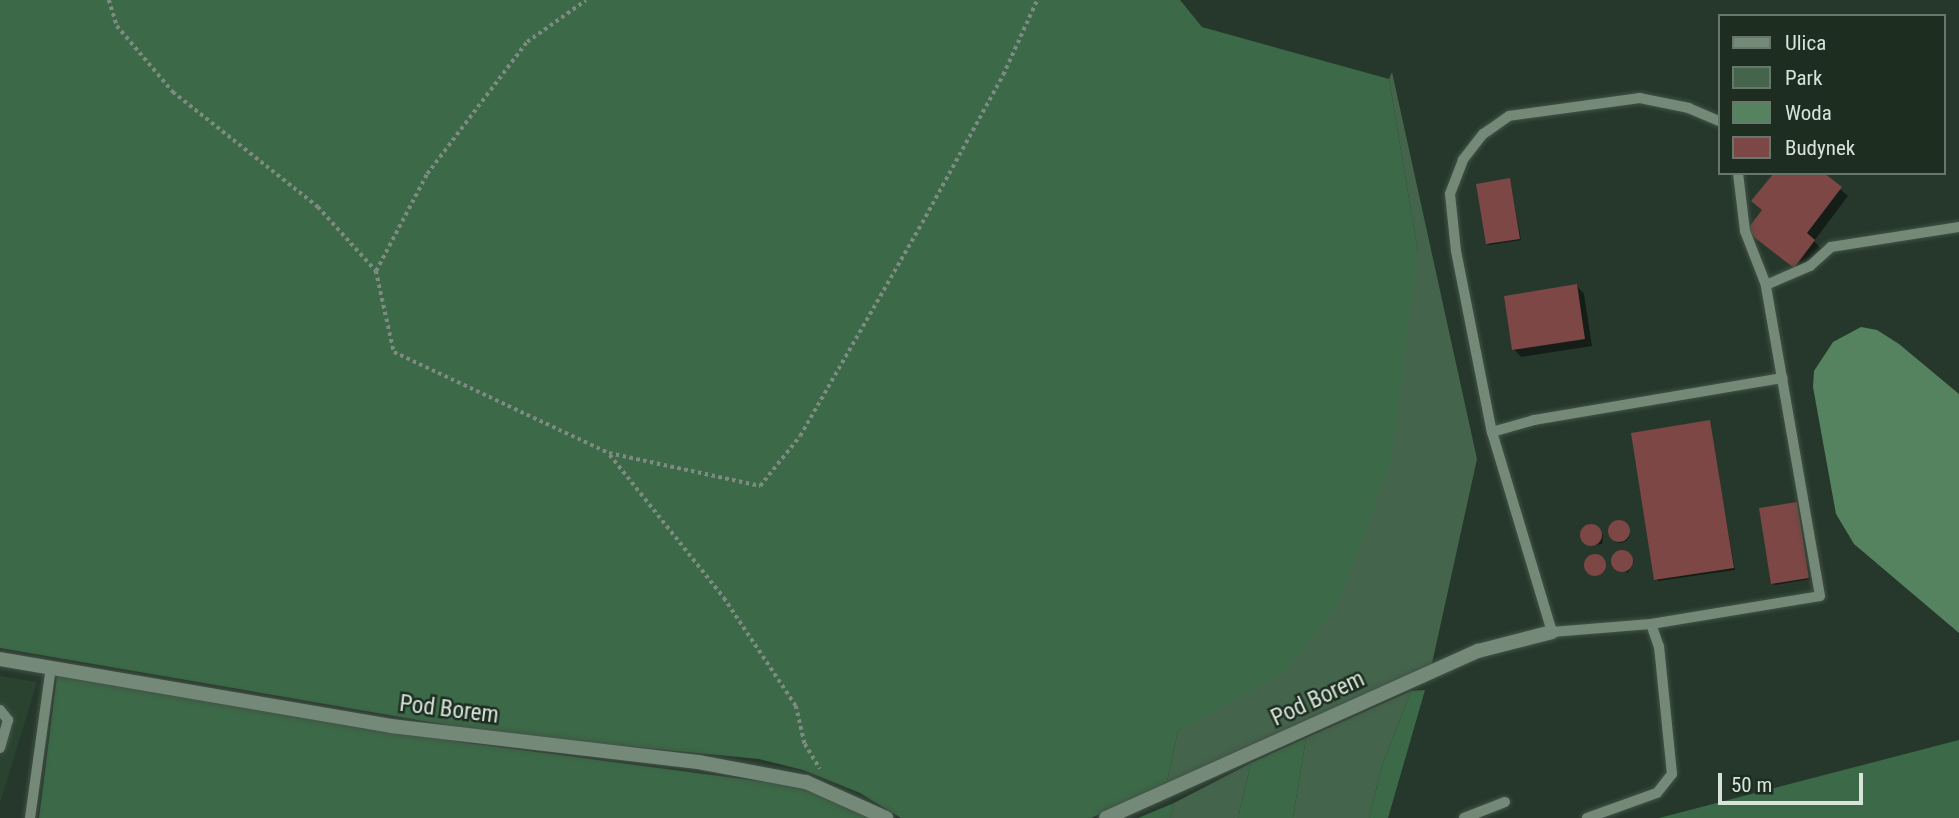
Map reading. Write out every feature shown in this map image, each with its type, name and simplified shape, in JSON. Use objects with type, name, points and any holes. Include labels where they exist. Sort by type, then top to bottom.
[{"type":"street","name":"Pod Borem","points":[[1106,818],[1478,651],[1552,632]]},
{"type":"street","name":"Pod Borem","points":[[0,659],[391,726],[698,762],[806,782],[886,818]]},
{"type":"lane","points":[[1717,120],[1689,108],[1640,98],[1509,117],[1483,134],[1463,160],[1450,194],[1456,251],[1492,432],[1552,632],[1651,624],[1819,596],[1766,285],[1745,231],[1738,175]]},
{"type":"lane","points":[[1766,285],[1810,266],[1831,247],[1959,227]]},
{"type":"lane","points":[[1492,432],[1534,420],[1782,378]]},
{"type":"lane","points":[[1587,818],[1657,793],[1672,774],[1659,647],[1651,624]]},
{"type":"lane","points":[[30,818],[51,667]]},
{"type":"lane","points":[[0,710],[8,720],[0,748]]},
{"type":"lane","points":[[1464,818],[1505,802]]},
{"type":"path","points":[[109,0],[117,26],[173,92],[318,207],[376,271],[394,352],[609,453],[760,486],[800,436],[902,258],[1003,75],[1037,0]]},
{"type":"path","points":[[376,271],[427,174],[527,42],[586,0]]},
{"type":"path","points":[[609,453],[724,598],[796,706],[805,744],[836,795]]},
{"type":"shaded area","points":[[0,0],[1180,0],[1202,27],[1389,79],[1418,252],[1391,461],[1337,607],[1284,672],[1178,731],[1166,786],[1091,818],[901,818],[860,793],[803,770],[759,759],[499,734],[0,648]]},
{"type":"shaded area","points":[[0,676],[37,682],[0,803]]},
{"type":"shaded area","points":[[57,676],[467,743],[804,787],[868,818],[39,818]]},
{"type":"shaded area","points":[[1425,690],[1388,818],[1369,818],[1382,766],[1411,691]]},
{"type":"shaded area","points":[[1306,738],[1293,818],[1238,818],[1251,763]]},
{"type":"shaded area","points":[[1959,740],[1959,818],[1659,818]]},
{"type":"shaded area","points":[[1174,803],[1170,818],[1138,818]]},
{"type":"green space","points":[[1392,72],[1477,459],[1431,668],[1166,786],[1178,731],[1207,711],[1418,252],[1389,79]]},
{"type":"green space","points":[[1411,691],[1382,766],[1369,818],[1293,818],[1306,738]]},
{"type":"green space","points":[[1251,763],[1238,818],[1170,818],[1174,803]]},
{"type":"water","points":[[1861,327],[1877,330],[1899,344],[1959,394],[1959,633],[1854,544],[1836,514],[1813,387],[1814,371],[1833,342]]},
{"type":"building","points":[[1772,175],[1827,175],[1842,187],[1807,233],[1815,240],[1794,268],[1746,231],[1762,210],[1751,201]]},
{"type":"building","points":[[1510,178],[1520,239],[1486,244],[1476,184]]},
{"type":"building","points":[[1577,284],[1585,339],[1512,350],[1504,296]]},
{"type":"building","points":[[1710,420],[1734,568],[1654,580],[1631,433]]},
{"type":"building","points":[[1797,502],[1809,578],[1771,584],[1759,508]]},
{"type":"building","points":[[1619,520],[1627,523],[1630,531],[1627,539],[1619,542],[1611,539],[1608,531],[1611,523]]},
{"type":"building","points":[[1591,524],[1599,527],[1602,535],[1599,543],[1591,546],[1583,543],[1580,535],[1583,527]]},
{"type":"building","points":[[1622,550],[1630,553],[1633,561],[1630,569],[1622,572],[1614,569],[1611,561],[1614,553]]},
{"type":"building","points":[[1595,554],[1603,557],[1606,565],[1603,573],[1595,576],[1587,573],[1584,565],[1587,557]]}]
